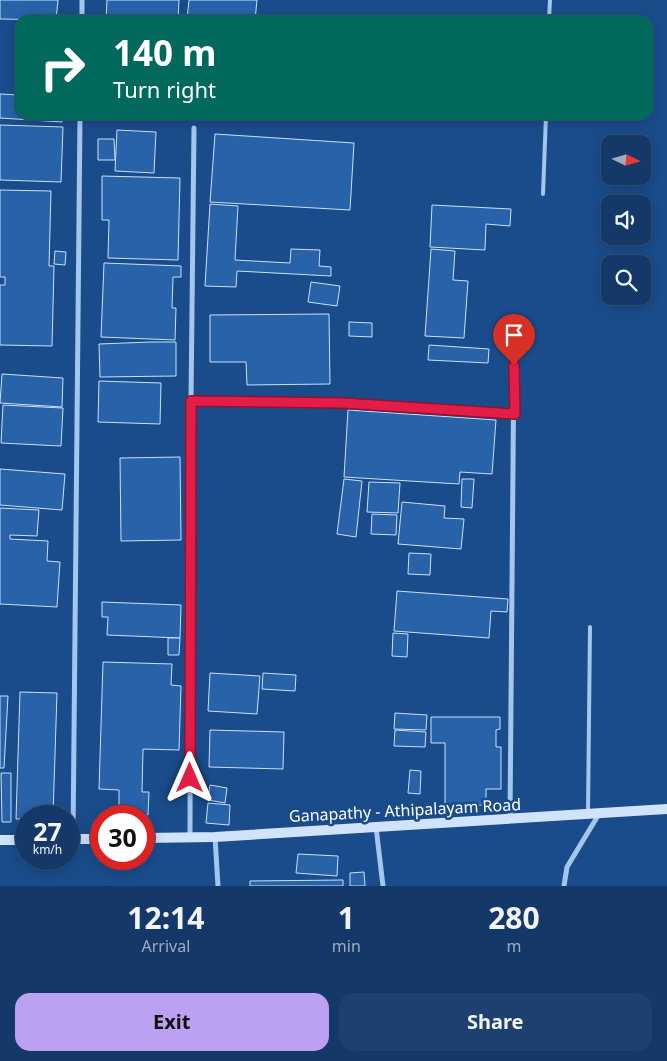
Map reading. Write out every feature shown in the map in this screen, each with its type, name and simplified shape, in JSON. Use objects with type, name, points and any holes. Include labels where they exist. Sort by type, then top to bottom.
[{"type":"main road","name":"Ganapathy - Athipalayam Road","points":[[155,838],[215,837],[667,809]]},
{"type":"main road","points":[[0,840],[15,840]]},
{"type":"street","points":[[82,0],[82,15]]},
{"type":"street","points":[[71,805],[80,120]]},
{"type":"street","points":[[190,837],[194,128]]},
{"type":"street","points":[[510,819],[515,414],[514,349]]},
{"type":"street","points":[[191,401],[343,403],[515,414]]},
{"type":"street","points":[[564,886],[567,867],[599,814]]},
{"type":"street","points":[[376,827],[383,886]]},
{"type":"street","points":[[215,837],[218,886]]},
{"type":"lane","points":[[549,15],[550,0]]},
{"type":"lane","points":[[543,194],[546,120]]},
{"type":"lane","points":[[588,814],[590,627]]},
{"type":"building","points":[[0,0],[58,0],[56,15],[15,15],[15,19],[0,19]]},
{"type":"building","points":[[107,0],[179,0],[178,15],[106,15]]},
{"type":"building","points":[[189,0],[257,0],[256,15],[188,15]]},
{"type":"building","points":[[0,94],[15,95],[15,119],[0,118]]},
{"type":"building","points":[[31,120],[62,120],[62,122]]},
{"type":"building","points":[[0,125],[63,127],[61,182],[0,180]]},
{"type":"building","points":[[117,130],[156,132],[154,173],[115,171]]},
{"type":"building","points":[[215,134],[354,143],[350,210],[210,202]]},
{"type":"building","points":[[98,139],[114,139],[115,160],[98,160]]},
{"type":"building","points":[[102,176],[180,178],[178,260],[108,258],[109,220],[102,220]]},
{"type":"building","points":[[0,190],[51,191],[49,266],[54,266],[52,346],[0,345],[0,285],[5,285],[5,277],[0,277]]},
{"type":"building","points":[[210,204],[238,206],[235,260],[290,263],[291,249],[320,250],[319,266],[331,267],[331,276],[237,271],[236,287],[205,286]]},
{"type":"building","points":[[432,205],[511,209],[510,226],[486,224],[485,250],[430,247]]},
{"type":"building","points":[[431,249],[455,251],[453,280],[468,281],[464,338],[425,336]]},
{"type":"building","points":[[55,251],[66,252],[65,265],[54,264]]},
{"type":"building","points":[[104,263],[181,266],[181,277],[173,277],[172,308],[176,308],[175,340],[101,337]]},
{"type":"building","points":[[311,282],[340,286],[337,306],[308,302]]},
{"type":"building","points":[[329,314],[330,384],[247,385],[246,362],[210,362],[210,315]]},
{"type":"building","points":[[349,322],[372,323],[372,337],[349,336]]},
{"type":"building","points":[[176,342],[176,376],[100,377],[99,344]]},
{"type":"building","points":[[429,345],[489,349],[488,363],[428,360]]},
{"type":"building","points":[[2,374],[63,378],[62,407],[0,403]]},
{"type":"building","points":[[99,381],[161,383],[160,424],[98,422]]},
{"type":"building","points":[[3,405],[63,408],[61,446],[1,443]]},
{"type":"building","points":[[348,410],[496,420],[492,474],[460,472],[459,484],[344,477]]},
{"type":"building","points":[[180,457],[181,540],[121,541],[120,458]]},
{"type":"building","points":[[0,469],[65,474],[62,510],[0,505]]},
{"type":"building","points":[[344,479],[362,481],[356,537],[337,534]]},
{"type":"building","points":[[462,479],[474,479],[472,508],[461,507]]},
{"type":"building","points":[[369,482],[400,483],[398,513],[367,512]]},
{"type":"building","points":[[402,502],[445,506],[444,518],[464,519],[461,549],[398,544]]},
{"type":"building","points":[[0,508],[39,510],[37,536],[10,535],[10,539],[48,541],[47,561],[60,562],[57,607],[0,604]]},
{"type":"building","points":[[372,514],[397,515],[396,535],[371,534]]},
{"type":"building","points":[[409,553],[431,554],[430,575],[408,574]]},
{"type":"building","points":[[397,591],[508,599],[507,612],[491,611],[489,638],[394,631]]},
{"type":"building","points":[[102,602],[181,605],[180,638],[107,635],[108,617],[102,617]]},
{"type":"building","points":[[393,633],[408,634],[407,657],[392,656]]},
{"type":"building","points":[[168,638],[180,638],[179,655],[168,655]]},
{"type":"building","points":[[103,662],[172,664],[171,685],[181,686],[179,750],[143,749],[142,792],[149,792],[148,805],[119,805],[119,790],[99,789]]},
{"type":"building","points":[[210,673],[260,676],[257,714],[208,711]]},
{"type":"building","points":[[263,673],[296,675],[295,691],[262,689]]},
{"type":"building","points":[[20,692],[57,693],[53,805],[16,805]]},
{"type":"building","points":[[0,696],[8,696],[4,768],[0,768]]},
{"type":"building","points":[[395,713],[427,715],[426,730],[394,729]]},
{"type":"building","points":[[431,717],[500,717],[500,729],[496,730],[496,747],[501,747],[501,789],[486,789],[486,805],[445,805],[445,743],[431,743]]},
{"type":"building","points":[[210,730],[284,732],[283,769],[209,767]]},
{"type":"building","points":[[395,730],[426,732],[425,747],[394,746]]},
{"type":"building","points":[[410,770],[421,771],[420,794],[408,793]]},
{"type":"building","points":[[1,773],[11,773],[11,822],[2,822]]},
{"type":"building","points":[[210,785],[227,788],[225,803],[208,800]]},
{"type":"building","points":[[208,803],[230,805],[229,825],[206,823]]},
{"type":"building","points":[[298,854],[338,856],[337,876],[296,873]]},
{"type":"building","points":[[364,872],[365,886],[350,886],[350,873]]},
{"type":"building","points":[[343,880],[343,886],[250,886],[250,881]]},
{"type":"route","points":[[190,778],[191,401],[343,403],[515,414],[514,365]]}]
